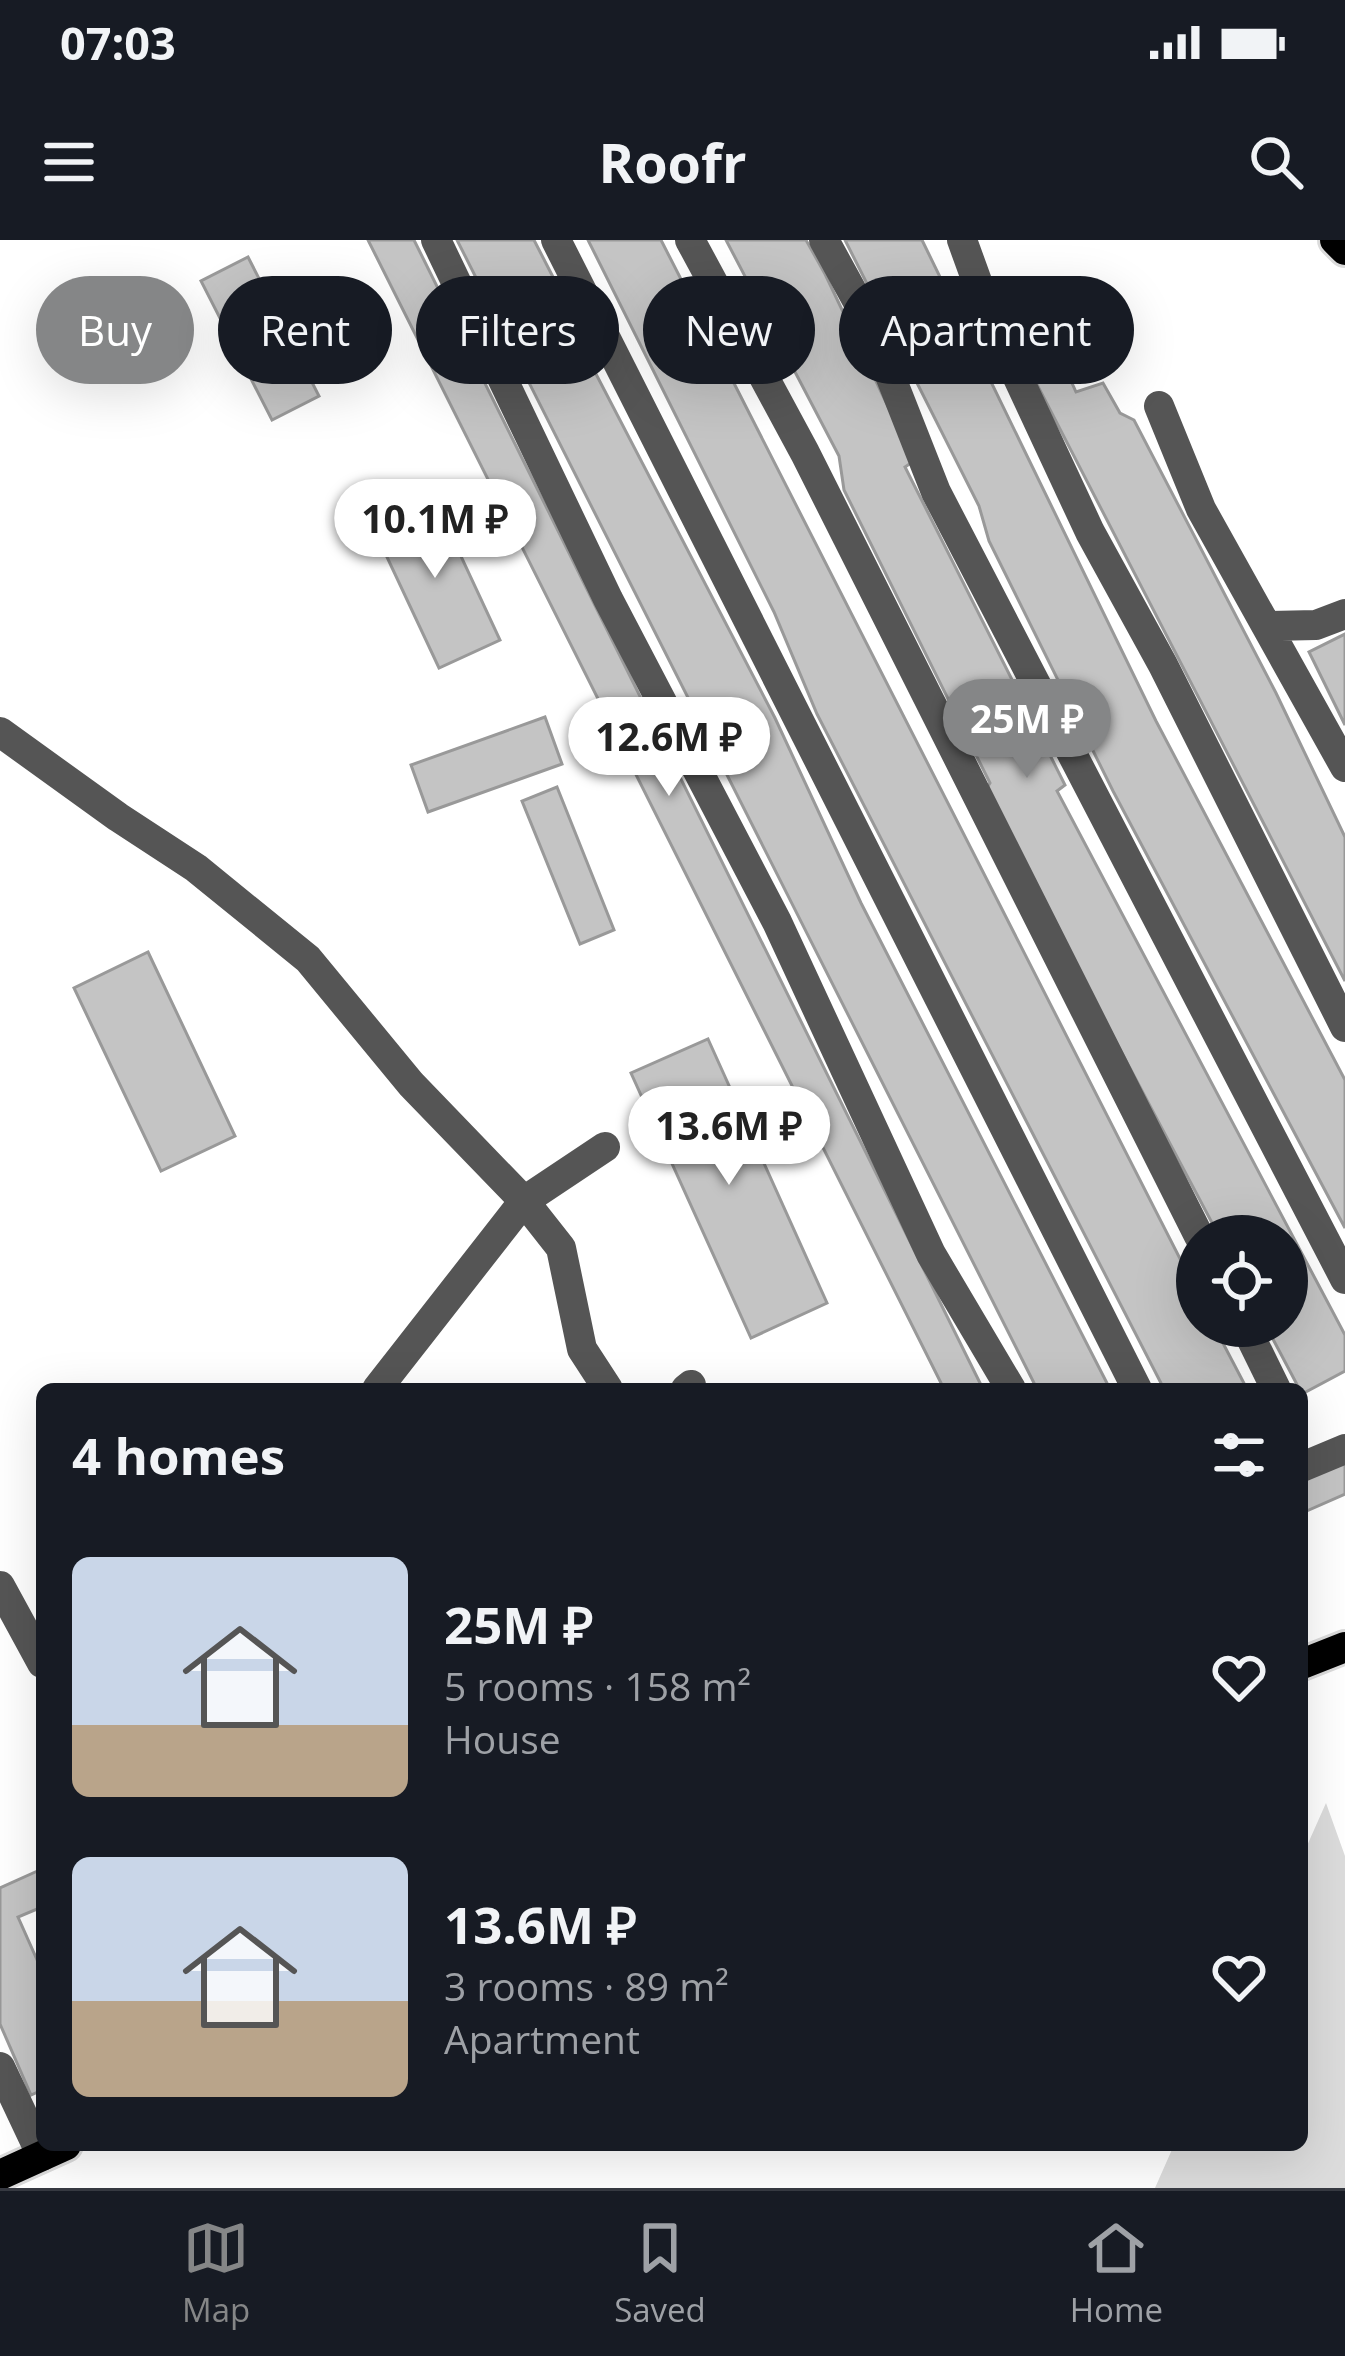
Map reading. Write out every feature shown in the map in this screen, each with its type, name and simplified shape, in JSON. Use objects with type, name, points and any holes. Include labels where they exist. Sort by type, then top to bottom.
[{"type":"main road","points":[[1335,240],[1345,250]]},
{"type":"main road","points":[[1308,1662],[1345,1647]]},
{"type":"main road","points":[[0,2175],[52,2151]]},
{"type":"lane","points":[[436,240],[608,598],[777,922],[931,1253],[1007,1383]]},
{"type":"lane","points":[[556,240],[1134,1383]]},
{"type":"lane","points":[[690,240],[806,453],[1188,1215]]},
{"type":"lane","points":[[824,240],[868,322],[936,492],[1345,1279]]},
{"type":"lane","points":[[962,240],[991,320],[1090,532],[1345,1028]]},
{"type":"lane","points":[[1159,406],[1202,509],[1345,767]]},
{"type":"lane","points":[[1267,626],[1316,625],[1345,614]]},
{"type":"lane","points":[[0,732],[196,868],[308,959],[411,1084],[524,1201],[561,1248],[582,1349],[604,1383]]},
{"type":"lane","points":[[381,1383],[524,1201],[605,1148]]},
{"type":"lane","points":[[1255,1347],[1273,1383]]},
{"type":"lane","points":[[1308,1456],[1345,1449]]},
{"type":"lane","points":[[0,1586],[36,1652]]},
{"type":"lane","points":[[0,2067],[36,2122]]},
{"type":"shaded area","points":[[1326,1803],[1345,1856],[1345,2188],[1155,2188],[1171,2151],[1308,2151],[1308,1844]]},
{"type":"building","points":[[368,240],[414,240],[432,276],[416,276],[416,336],[392,288],[392,276],[386,276]]},
{"type":"building","points":[[457,240],[534,240],[552,276],[475,276]]},
{"type":"building","points":[[588,240],[661,240],[679,276],[643,276],[643,350],[619,302],[619,276],[606,276]]},
{"type":"building","points":[[726,240],[806,240],[839,303],[839,384],[877,384],[914,461],[905,467],[1065,785],[1057,791],[1281,1215],[1208,1215],[984,793],[990,783],[844,490],[839,456],[801,384],[815,384],[815,276],[745,276]]},
{"type":"building","points":[[845,240],[922,240],[940,276],[863,276]]},
{"type":"building","points":[[248,257],[258,276],[218,276],[218,314],[201,281]]},
{"type":"building","points":[[254,384],[313,384],[319,396],[272,420]]},
{"type":"building","points":[[440,384],[485,384],[980,1383],[941,1383]]},
{"type":"building","points":[[530,384],[601,384],[775,718],[861,903],[1107,1383],[1034,1383]]},
{"type":"building","points":[[660,384],[734,384],[1176,1251],[1176,1347],[1225,1347],[1244,1383],[1161,1383],[817,714],[774,612]]},
{"type":"building","points":[[918,384],[992,384],[1156,721],[1345,1080],[1345,1228],[1113,791],[989,541],[979,506]]},
{"type":"building","points":[[1037,384],[1072,384],[1076,392],[1104,384],[1120,413],[1134,420],[1276,693],[1345,837],[1345,981]]},
{"type":"building","points":[[432,494],[500,640],[439,668],[371,523]]},
{"type":"building","points":[[1345,634],[1345,725],[1309,652]]},
{"type":"building","points":[[545,717],[562,764],[428,812],[411,765]]},
{"type":"building","points":[[557,787],[614,930],[580,944],[522,801]]},
{"type":"building","points":[[148,952],[235,1136],[161,1171],[74,988]]},
{"type":"building","points":[[708,1039],[827,1303],[751,1338],[631,1073]]},
{"type":"building","points":[[1308,1265],[1345,1335],[1345,1371],[1308,1391],[1308,1383],[1296,1383],[1277,1347],[1308,1347]]},
{"type":"building","points":[[1345,1460],[1345,1494],[1308,1510],[1308,1476]]},
{"type":"building","points":[[36,1872],[36,1910],[18,1917],[36,1958],[36,2093],[31,2095],[0,2024],[0,1888]]}]
